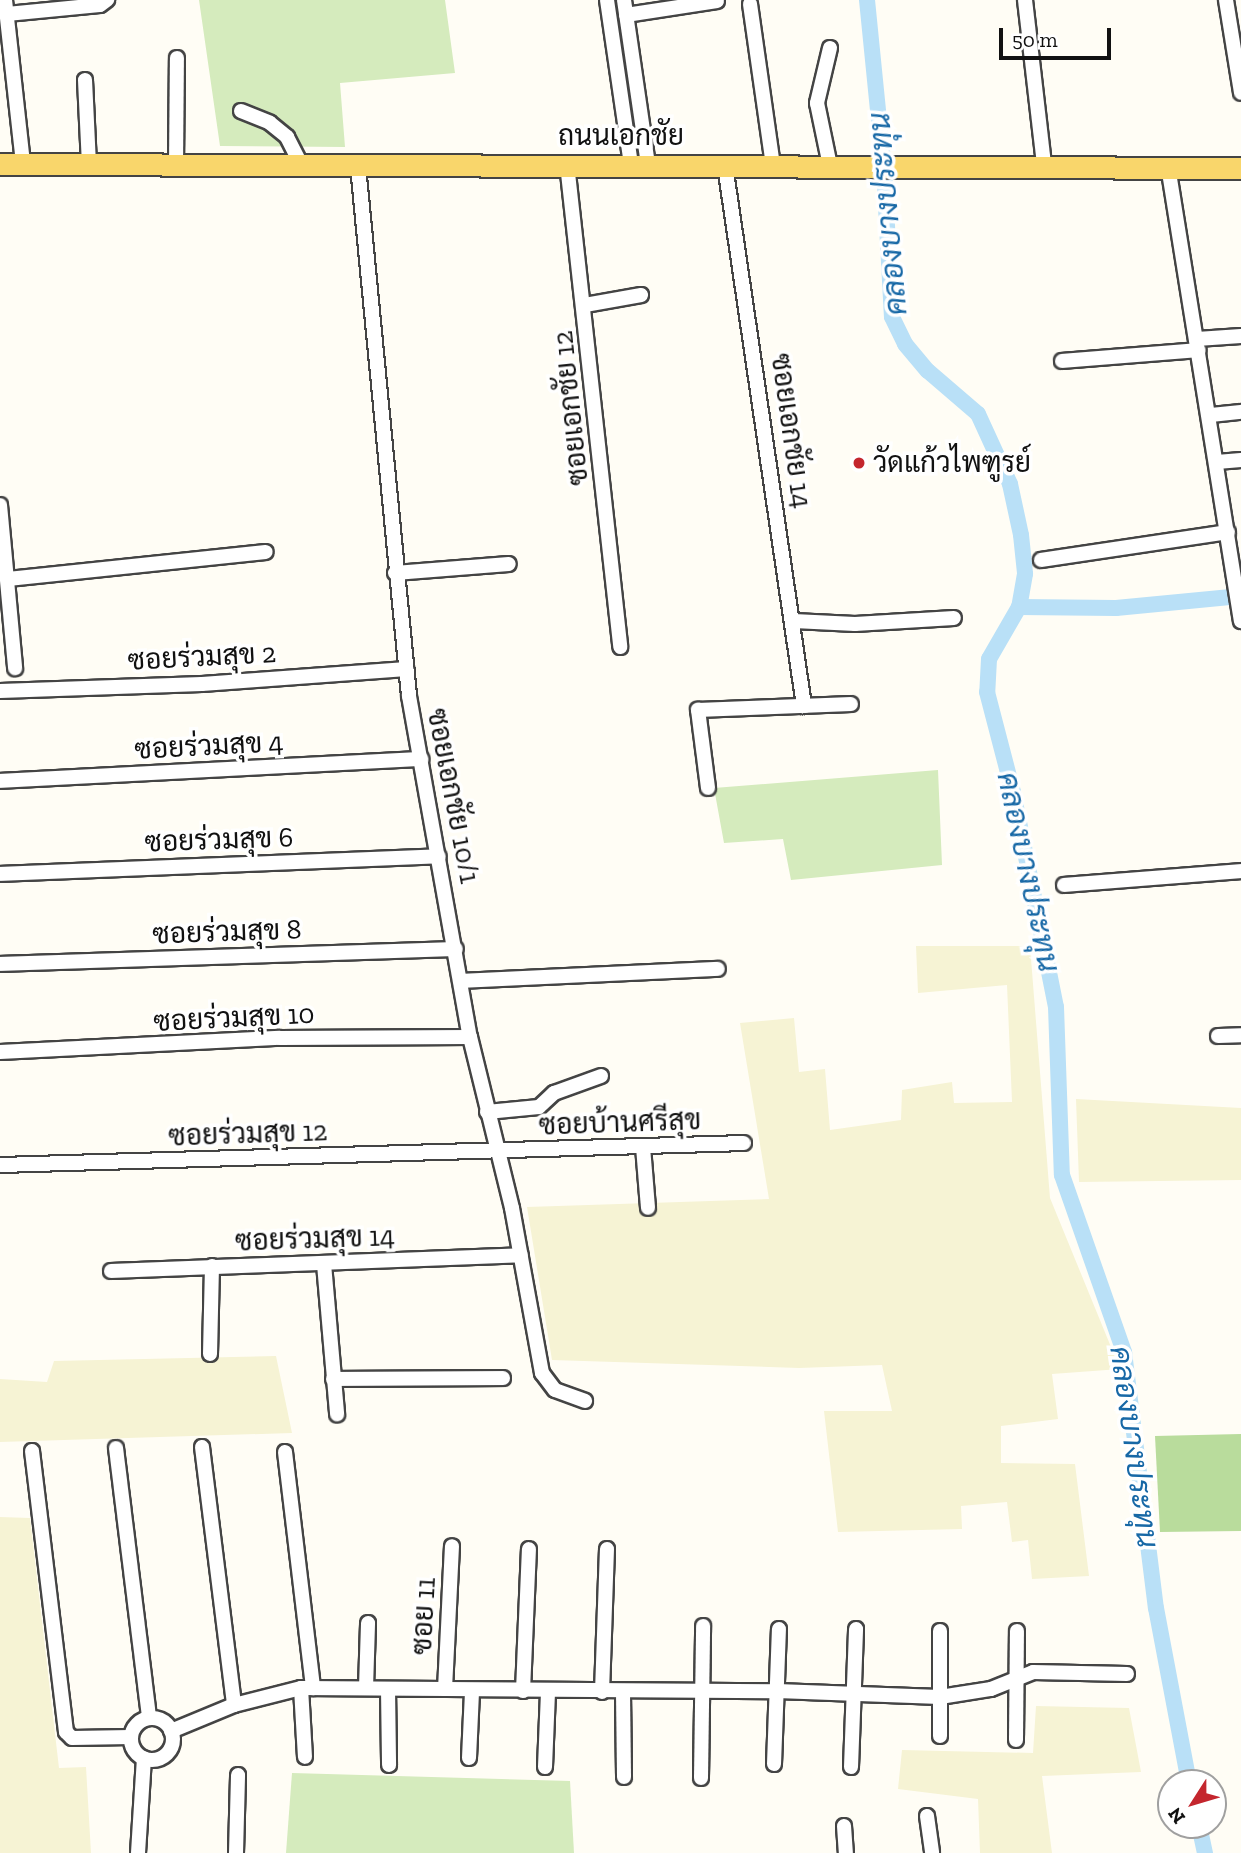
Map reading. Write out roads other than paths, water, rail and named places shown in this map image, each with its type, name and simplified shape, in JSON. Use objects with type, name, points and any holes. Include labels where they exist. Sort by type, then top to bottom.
[{"type":"main road","name":"ถนนเอกชัย","points":[[0,164],[302,167],[567,164],[855,167],[1044,165],[1241,168]]},
{"type":"street","points":[[23,164],[6,7],[100,5],[107,0]]},
{"type":"street","points":[[607,0],[639,164]]},
{"type":"street","points":[[1025,0],[1044,165]]},
{"type":"street","points":[[1226,0],[1241,93]]},
{"type":"street","points":[[639,164],[625,8],[717,1]]},
{"type":"street","points":[[750,4],[774,165]]},
{"type":"street","points":[[830,48],[817,103],[830,166]]},
{"type":"street","points":[[176,165],[177,58]]},
{"type":"street","points":[[86,80],[89,164]]},
{"type":"street","points":[[241,111],[270,123],[287,137],[302,167]]},
{"type":"street","name":"ซอยเอกชัย 12","points":[[567,164],[585,304],[620,647]]},
{"type":"street","name":"ซอยเอกชัย 14","points":[[725,165],[794,621],[804,706]]},
{"type":"street","name":"ซอยเอกชัย 10/1","points":[[358,166],[406,668],[470,1037],[521,1255],[542,1373],[555,1390],[585,1401]]},
{"type":"street","points":[[1168,166],[1211,415],[1240,615]]},
{"type":"street","points":[[585,304],[641,295]]},
{"type":"street","points":[[1062,361],[1241,336]]},
{"type":"street","points":[[1211,415],[1241,412]]},
{"type":"street","points":[[1217,462],[1241,460]]},
{"type":"street","points":[[0,505],[15,668]]},
{"type":"street","points":[[1041,560],[1228,532]]},
{"type":"street","points":[[8,579],[266,552]]},
{"type":"street","points":[[395,573],[509,564]]},
{"type":"street","points":[[794,621],[844,624],[954,618]]},
{"type":"street","name":"ซอยร่วมสุข 2","points":[[0,691],[202,684],[406,668]]},
{"type":"street","points":[[708,788],[698,710],[851,704]]},
{"type":"street","name":"ซอยร่วมสุข 4","points":[[0,781],[421,760]]},
{"type":"street","name":"ซอยร่วมสุข 6","points":[[0,874],[439,856]]},
{"type":"street","points":[[1064,885],[1241,871]]},
{"type":"street","name":"ซอยร่วมสุข 8","points":[[0,964],[456,949]]},
{"type":"street","points":[[461,981],[718,968]]},
{"type":"street","points":[[1218,1036],[1241,1035]]},
{"type":"street","name":"ซอยร่วมสุข 10","points":[[0,1052],[280,1038],[470,1037]]},
{"type":"street","points":[[487,1112],[539,1107],[554,1093],[601,1076]]},
{"type":"street","name":"ซอยบ้านศรีสุข","points":[[497,1152],[744,1143]]},
{"type":"street","points":[[643,1147],[648,1208]]},
{"type":"street","name":"ซอยร่วมสุข 12","points":[[0,1165],[497,1152]]},
{"type":"street","name":"ซอยร่วมสุข 14","points":[[111,1272],[521,1255]]},
{"type":"street","points":[[324,1264],[337,1414]]},
{"type":"street","points":[[210,1354],[212,1266]]},
{"type":"street","points":[[333,1379],[503,1378]]},
{"type":"street","points":[[116,1447],[149,1718]]},
{"type":"street","points":[[202,1447],[234,1705]]},
{"type":"street","points":[[32,1451],[66,1732],[72,1738],[131,1737]]},
{"type":"street","points":[[285,1452],[307,1688],[305,1757]]},
{"type":"street","name":"ซอย 11","points":[[445,1689],[452,1546]]},
{"type":"street","points":[[523,1691],[529,1549]]},
{"type":"street","points":[[602,1692],[607,1549]]},
{"type":"street","points":[[366,1688],[368,1623]]},
{"type":"street","points":[[701,1778],[703,1626]]},
{"type":"street","points":[[774,1764],[779,1629]]},
{"type":"street","points":[[851,1767],[856,1629]]},
{"type":"street","points":[[940,1631],[940,1736]]},
{"type":"street","points":[[1016,1740],[1017,1631]]},
{"type":"street","points":[[171,1731],[234,1705],[307,1688],[623,1693],[777,1691],[940,1697],[991,1689],[1016,1676],[1127,1674]]},
{"type":"street","points":[[388,1689],[389,1765]]},
{"type":"street","points":[[469,1758],[472,1692]]},
{"type":"street","points":[[545,1767],[548,1692]]},
{"type":"street","points":[[623,1693],[624,1777]]},
{"type":"street","points":[[149,1718],[160,1719],[171,1731],[172,1742],[166,1754],[144,1758],[136,1752],[131,1737],[134,1727],[149,1718]]},
{"type":"street","points":[[138,1853],[144,1758]]},
{"type":"street","points":[[236,1853],[238,1775]]},
{"type":"street","points":[[928,1816],[932,1853]]},
{"type":"street","points":[[844,1826],[846,1853]]},
{"type":"waterway","name":"คลองบางประทุน","points":[[867,0],[884,170],[892,317],[905,344],[928,371],[978,414],[1010,484],[1021,535],[1025,574],[1019,607],[989,659],[987,692],[1013,792],[1056,1007],[1062,1175],[1124,1352],[1156,1608],[1186,1769]]},
{"type":"waterway","points":[[1019,607],[1116,608],[1241,596]]},
{"type":"waterway","name":"คลองบางประทุน","points":[[1202,1839],[1205,1853]]},
{"type":"place","name":"วัดแก้วไพฑูรย์","points":[[859,463]]}]
